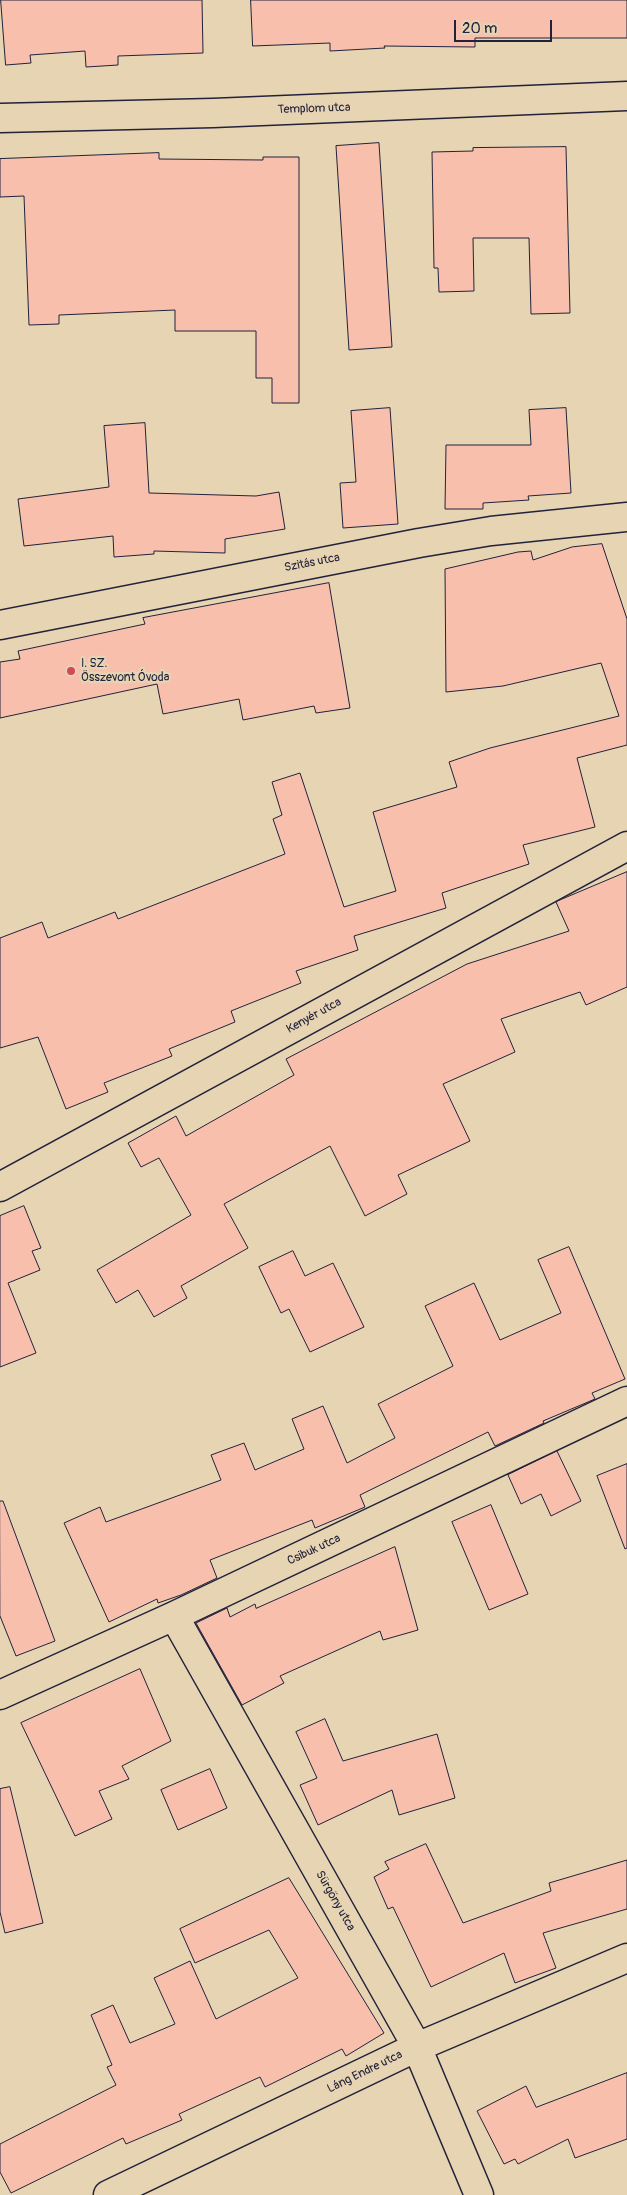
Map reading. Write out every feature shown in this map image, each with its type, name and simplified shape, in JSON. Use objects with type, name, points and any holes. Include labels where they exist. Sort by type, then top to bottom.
[{"type":"street","name":"Templom utca","points":[[0,118],[627,96]]},
{"type":"street","name":"Szitás utca","points":[[0,625],[419,543],[491,531],[627,517]]},
{"type":"street","name":"Kenyér utca","points":[[0,1187],[627,846]]},
{"type":"street","name":"Csibuk utca","points":[[0,1694],[174,1616],[627,1401]]},
{"type":"street","name":"Sürgöny utca","points":[[174,1616],[417,2047],[478,2195]]},
{"type":"street","name":"Láng Endre utca","points":[[108,2195],[417,2047],[627,1958]]},
{"type":"building","points":[[1,0],[202,0],[203,53],[118,56],[118,65],[86,67],[85,51],[30,55],[31,63],[6,65]]},
{"type":"building","points":[[251,0],[627,0],[627,38],[475,38],[475,47],[384,46],[385,48],[330,51],[330,43],[253,46]]},
{"type":"building","points":[[379,143],[392,347],[349,350],[336,146]]},
{"type":"building","points":[[566,147],[570,313],[531,314],[529,238],[473,238],[474,291],[439,292],[438,268],[434,268],[432,152],[473,151],[473,148]]},
{"type":"building","points":[[159,153],[159,159],[263,160],[263,157],[299,157],[299,403],[272,403],[272,378],[256,378],[256,331],[175,331],[175,310],[59,315],[59,324],[29,325],[24,196],[0,197],[0,159]]},
{"type":"building","points":[[390,408],[398,524],[343,528],[340,483],[356,482],[351,411]]},
{"type":"building","points":[[566,408],[571,493],[528,496],[529,500],[483,503],[483,509],[445,509],[446,445],[531,445],[529,410]]},
{"type":"building","points":[[145,423],[149,493],[256,496],[279,492],[285,529],[225,539],[225,553],[154,551],[154,554],[114,557],[113,536],[24,546],[18,499],[109,487],[104,426]]},
{"type":"building","points":[[602,544],[627,619],[627,745],[577,758],[595,827],[523,845],[529,864],[442,893],[446,908],[354,936],[358,950],[296,971],[301,983],[231,1011],[235,1022],[169,1049],[172,1056],[104,1083],[108,1092],[66,1109],[38,1037],[0,1048],[0,938],[42,922],[48,938],[115,912],[118,919],[285,854],[273,819],[282,815],[272,782],[300,773],[344,907],[396,891],[373,812],[457,787],[449,762],[490,748],[619,716],[601,663],[503,686],[446,692],[445,569],[518,552],[531,551],[533,560],[572,547]]},
{"type":"building","points":[[329,583],[350,708],[316,713],[314,706],[243,720],[239,699],[163,714],[157,684],[0,718],[0,662],[20,659],[18,651],[145,624],[143,618]]},
{"type":"building","points":[[627,872],[627,987],[586,1005],[580,992],[501,1019],[515,1052],[443,1084],[470,1141],[398,1175],[407,1194],[365,1216],[330,1146],[224,1204],[248,1248],[181,1286],[187,1298],[154,1317],[138,1290],[116,1303],[97,1270],[191,1215],[159,1158],[141,1167],[128,1143],[176,1116],[186,1136],[294,1075],[286,1059],[467,964],[569,931],[556,902]]},
{"type":"building","points":[[24,1206],[41,1248],[32,1251],[40,1270],[8,1283],[36,1353],[0,1367],[0,1216]]},
{"type":"building","points":[[569,1247],[625,1379],[592,1393],[595,1399],[543,1421],[544,1423],[495,1446],[488,1432],[360,1495],[365,1507],[315,1528],[312,1520],[210,1560],[217,1578],[181,1595],[158,1603],[157,1599],[109,1622],[64,1523],[100,1507],[106,1522],[221,1480],[211,1455],[244,1443],[255,1470],[304,1449],[292,1419],[323,1406],[347,1463],[395,1438],[378,1404],[453,1366],[425,1306],[474,1283],[500,1340],[561,1313],[538,1260]]},
{"type":"building","points":[[293,1251],[305,1276],[333,1263],[364,1327],[310,1352],[289,1309],[281,1313],[259,1267]]},
{"type":"building","points":[[557,1451],[581,1501],[551,1516],[541,1494],[521,1504],[508,1475]]},
{"type":"building","points":[[627,1464],[627,1548],[625,1549],[597,1476]]},
{"type":"building","points":[[0,1501],[3,1501],[55,1641],[16,1656],[0,1616]]},
{"type":"building","points":[[491,1505],[528,1594],[489,1610],[452,1522]]},
{"type":"building","points":[[395,1547],[418,1630],[383,1640],[380,1631],[280,1676],[284,1683],[242,1705],[196,1623],[227,1608],[230,1617],[255,1604],[256,1608]]},
{"type":"building","points":[[140,1669],[171,1741],[122,1766],[129,1779],[99,1791],[112,1819],[75,1836],[21,1723]]},
{"type":"building","points":[[325,1719],[343,1761],[437,1734],[455,1798],[399,1815],[392,1790],[318,1825],[300,1785],[317,1778],[296,1732]]},
{"type":"building","points":[[210,1769],[227,1808],[178,1830],[161,1790]]},
{"type":"building","points":[[10,1787],[43,1923],[5,1933],[0,1912],[0,1789]]},
{"type":"building","points":[[426,1844],[463,1923],[551,1891],[549,1883],[627,1860],[627,1909],[543,1933],[556,1968],[515,1983],[504,1953],[431,1987],[393,1907],[388,1909],[374,1877],[389,1869],[385,1862]]},
{"type":"building","points":[[289,1878],[384,2033],[346,2056],[342,2049],[265,2087],[260,2077],[179,2114],[182,2120],[126,2144],[123,2138],[11,2193],[0,2172],[0,2144],[116,2085],[107,2067],[112,2065],[91,2015],[113,2005],[130,2043],[175,2024],[154,1978],[190,1961],[216,2019],[298,1978],[269,1930],[195,1963],[180,1929]]},
{"type":"building","points":[[627,2073],[627,2139],[575,2158],[568,2139],[518,2164],[515,2159],[504,2164],[477,2111],[526,2086],[536,2107]]},
{"type":"place","name":"I. SZ. Összevont Óvoda","points":[[71,671]]}]
